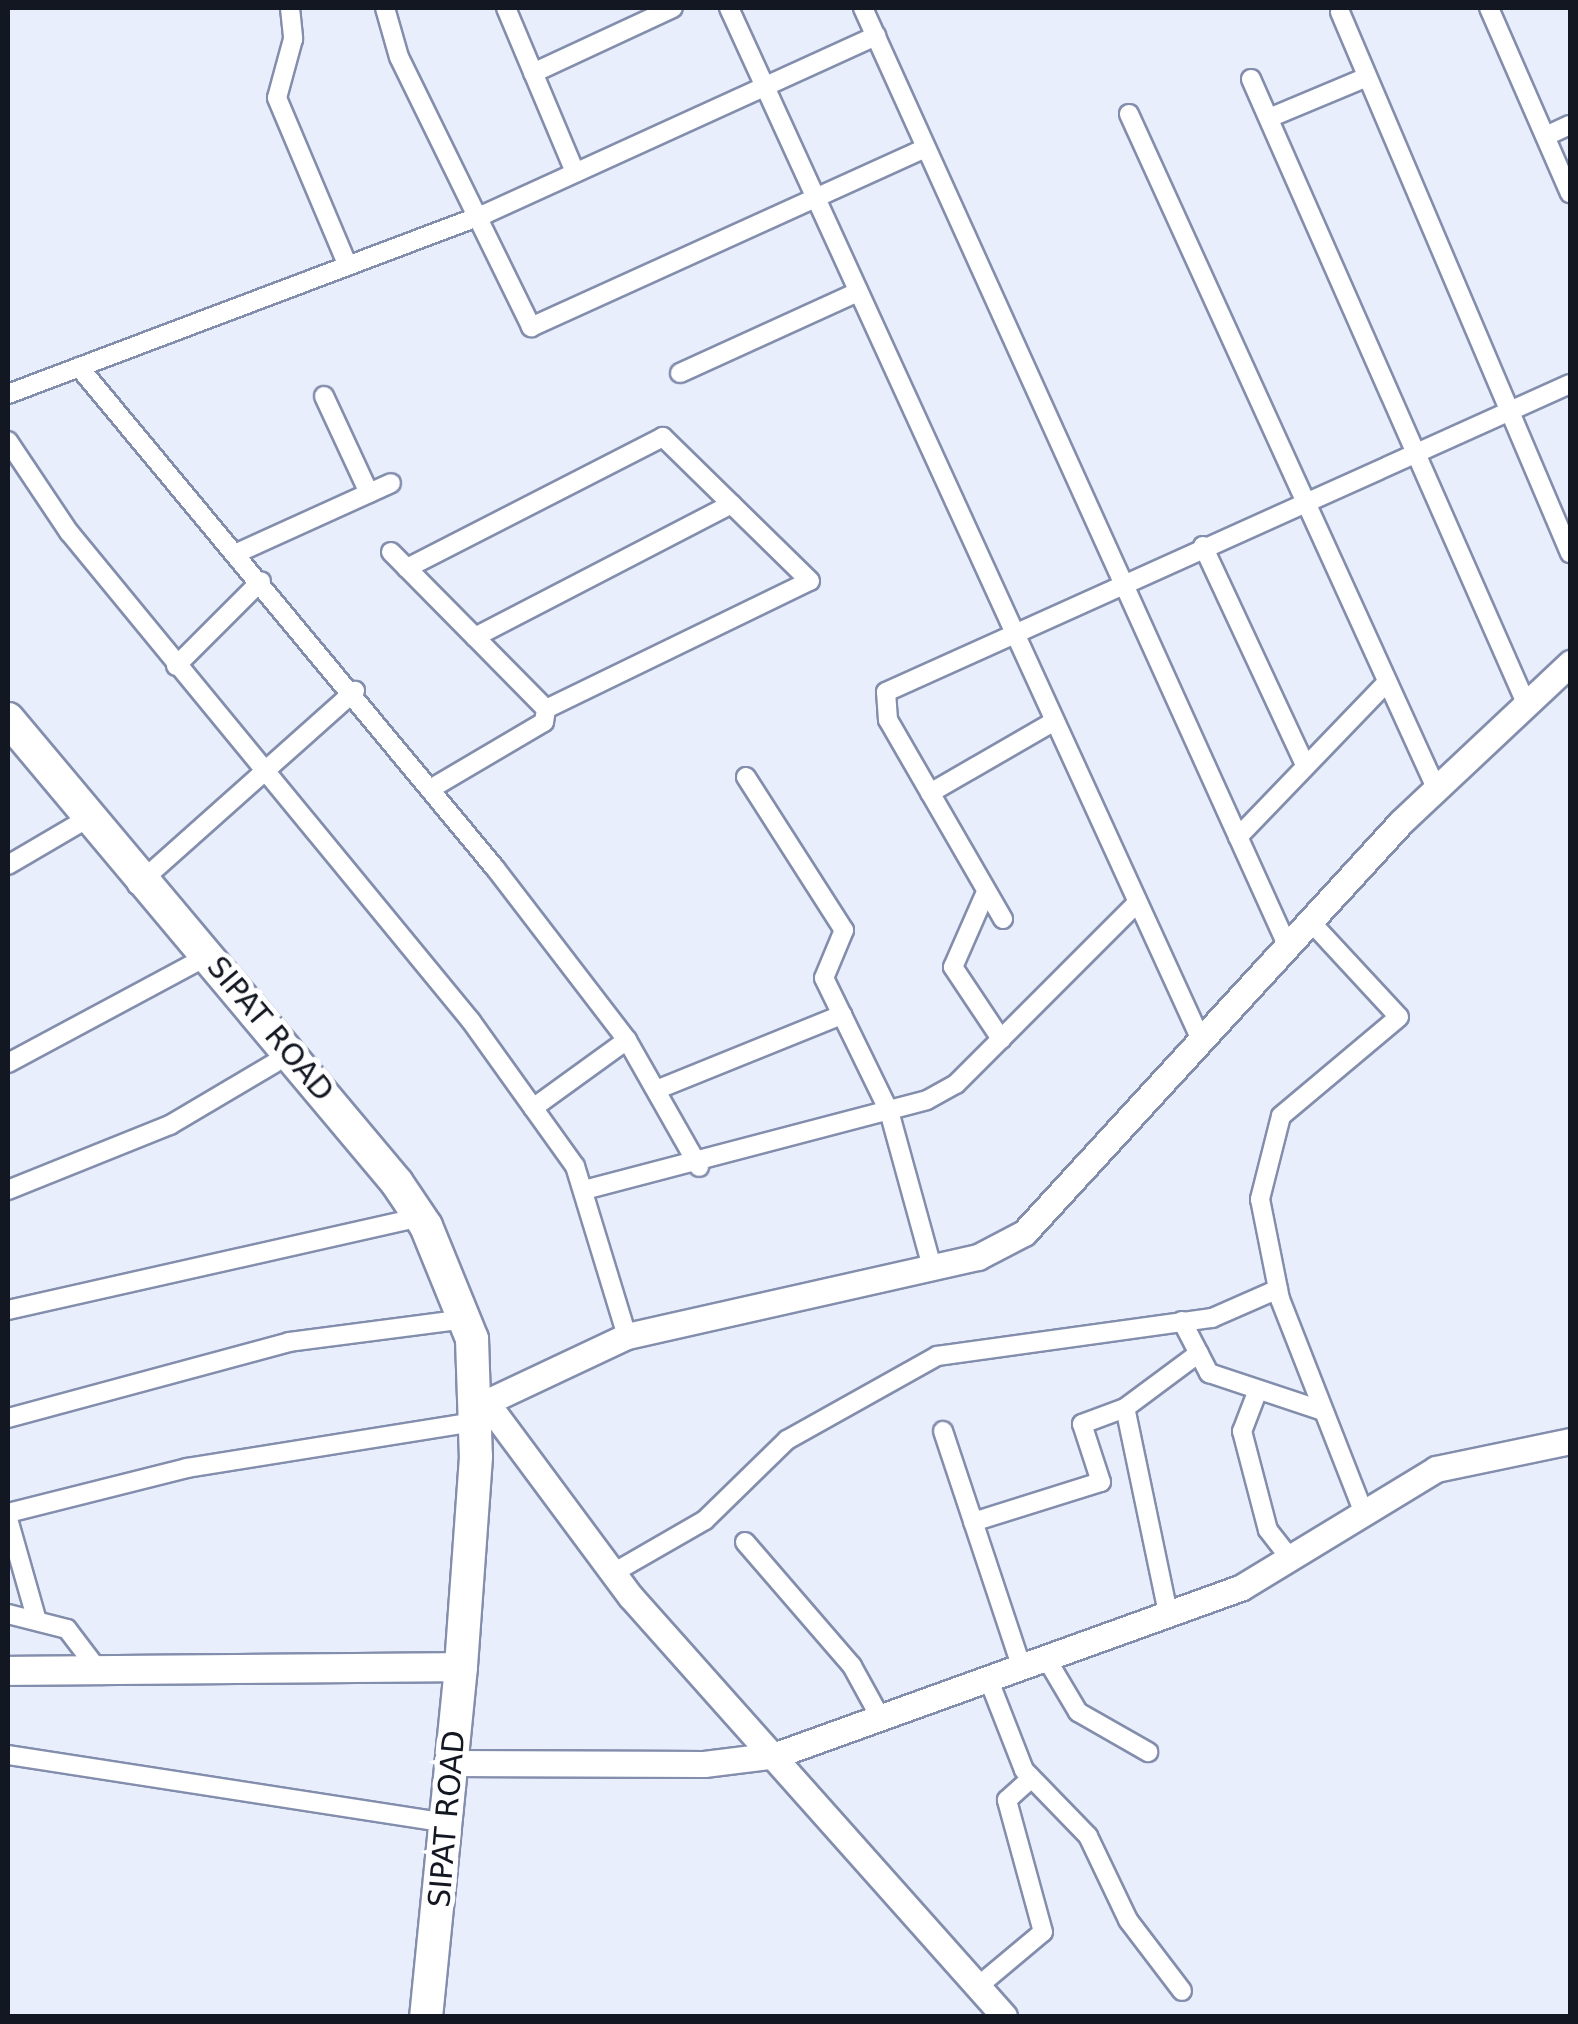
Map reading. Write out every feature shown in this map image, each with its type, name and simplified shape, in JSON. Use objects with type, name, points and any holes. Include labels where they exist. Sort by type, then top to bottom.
[{"type":"highway","name":"SIPAT ROAD","points":[[8,719],[411,1220],[457,1321],[472,1371],[478,1410],[462,1667],[450,1763],[436,1968],[439,2016]]},
{"type":"highway","name":"SIPAT ROAD","points":[[8,743],[78,824],[139,884],[276,1063],[411,1220]]},
{"type":"highway","name":"SIPAT ROAD","points":[[426,2016],[436,1968]]},
{"type":"main road","points":[[8,1671],[102,1676],[462,1667]]},
{"type":"street","points":[[290,8],[293,39],[277,98],[348,266]]},
{"type":"street","points":[[385,8],[399,57],[531,327],[925,148]]},
{"type":"street","points":[[506,8],[575,172]]},
{"type":"street","points":[[533,73],[673,8]]},
{"type":"street","points":[[729,8],[1134,906],[1202,1042]]},
{"type":"street","points":[[863,8],[1288,947]]},
{"type":"street","points":[[1488,8],[1570,193]]},
{"type":"street","points":[[1340,12],[1570,553]]},
{"type":"street","points":[[8,394],[477,217],[876,36]]},
{"type":"street","points":[[1268,118],[1367,77]]},
{"type":"street","points":[[1250,79],[1411,455],[1526,703]]},
{"type":"street","points":[[1130,114],[1307,502],[1385,684],[1436,788]]},
{"type":"street","points":[[1546,136],[1570,126]]},
{"type":"street","points":[[680,373],[858,292]]},
{"type":"street","points":[[79,367],[355,691],[432,788],[627,1040],[699,1167]]},
{"type":"street","points":[[1003,919],[930,793],[882,698],[1122,580],[1570,384]]},
{"type":"street","points":[[324,396],[368,493]]},
{"type":"street","points":[[407,568],[663,437],[810,581],[546,709]]},
{"type":"street","points":[[8,441],[176,666],[533,1108],[588,1189],[626,1336]]},
{"type":"street","points":[[237,553],[391,482]]},
{"type":"street","points":[[475,637],[732,504]]},
{"type":"street","points":[[1203,546],[1304,765]]},
{"type":"street","points":[[391,552],[546,709]]},
{"type":"street","points":[[176,666],[260,581]]},
{"type":"street","points":[[36,1617],[8,1516],[187,1468],[478,1410],[626,1336],[932,1267],[1024,1232],[1436,788],[1570,664]]},
{"type":"street","points":[[1238,837],[1385,684]]},
{"type":"street","points":[[139,884],[355,691]]},
{"type":"street","points":[[432,788],[544,722],[546,709]]},
{"type":"street","points":[[930,793],[1053,722]]},
{"type":"street","points":[[746,777],[844,930],[846,944],[824,969],[889,1111],[932,1267]]},
{"type":"street","points":[[8,865],[78,824]]},
{"type":"street","points":[[986,892],[953,967],[1001,1039]]},
{"type":"street","points":[[588,1189],[699,1167],[889,1111],[956,1084],[1134,906]]},
{"type":"street","points":[[1311,922],[1399,1016],[1281,1116],[1260,1199],[1278,1289],[1364,1513]]},
{"type":"street","points":[[8,1064],[196,962]]},
{"type":"street","points":[[656,1090],[842,1015]]},
{"type":"street","points":[[533,1108],[627,1040]]},
{"type":"street","points":[[8,1190],[170,1125],[276,1063]]},
{"type":"street","points":[[8,1310],[411,1220]]},
{"type":"street","points":[[613,1572],[705,1520],[787,1440],[937,1356],[1212,1318],[1278,1289]]},
{"type":"street","points":[[8,1418],[290,1342],[457,1321]]},
{"type":"street","points":[[1182,1321],[1209,1373],[1256,1395],[1323,1410]]},
{"type":"street","points":[[972,1522],[1101,1482],[1082,1424],[1125,1408],[1199,1353]]},
{"type":"street","points":[[1256,1395],[1242,1430],[1268,1530],[1290,1558]]},
{"type":"street","points":[[1125,1408],[1168,1613]]},
{"type":"street","points":[[478,1410],[613,1572],[1004,2016]]},
{"type":"street","points":[[943,1430],[1021,1666]]},
{"type":"street","points":[[450,1763],[704,1764],[776,1755],[1168,1613],[1290,1558],[1436,1469],[1570,1441]]},
{"type":"street","points":[[746,1542],[852,1666],[880,1717]]},
{"type":"street","points":[[8,1614],[36,1617],[67,1629],[102,1676]]},
{"type":"street","points":[[1046,1658],[1078,1712],[1148,1752]]},
{"type":"street","points":[[988,1678],[1030,1780],[1088,1836],[1128,1920],[1182,1991]]},
{"type":"street","points":[[8,1755],[446,1823]]},
{"type":"street","points":[[976,1988],[1044,1932],[1007,1800],[1030,1780]]}]
